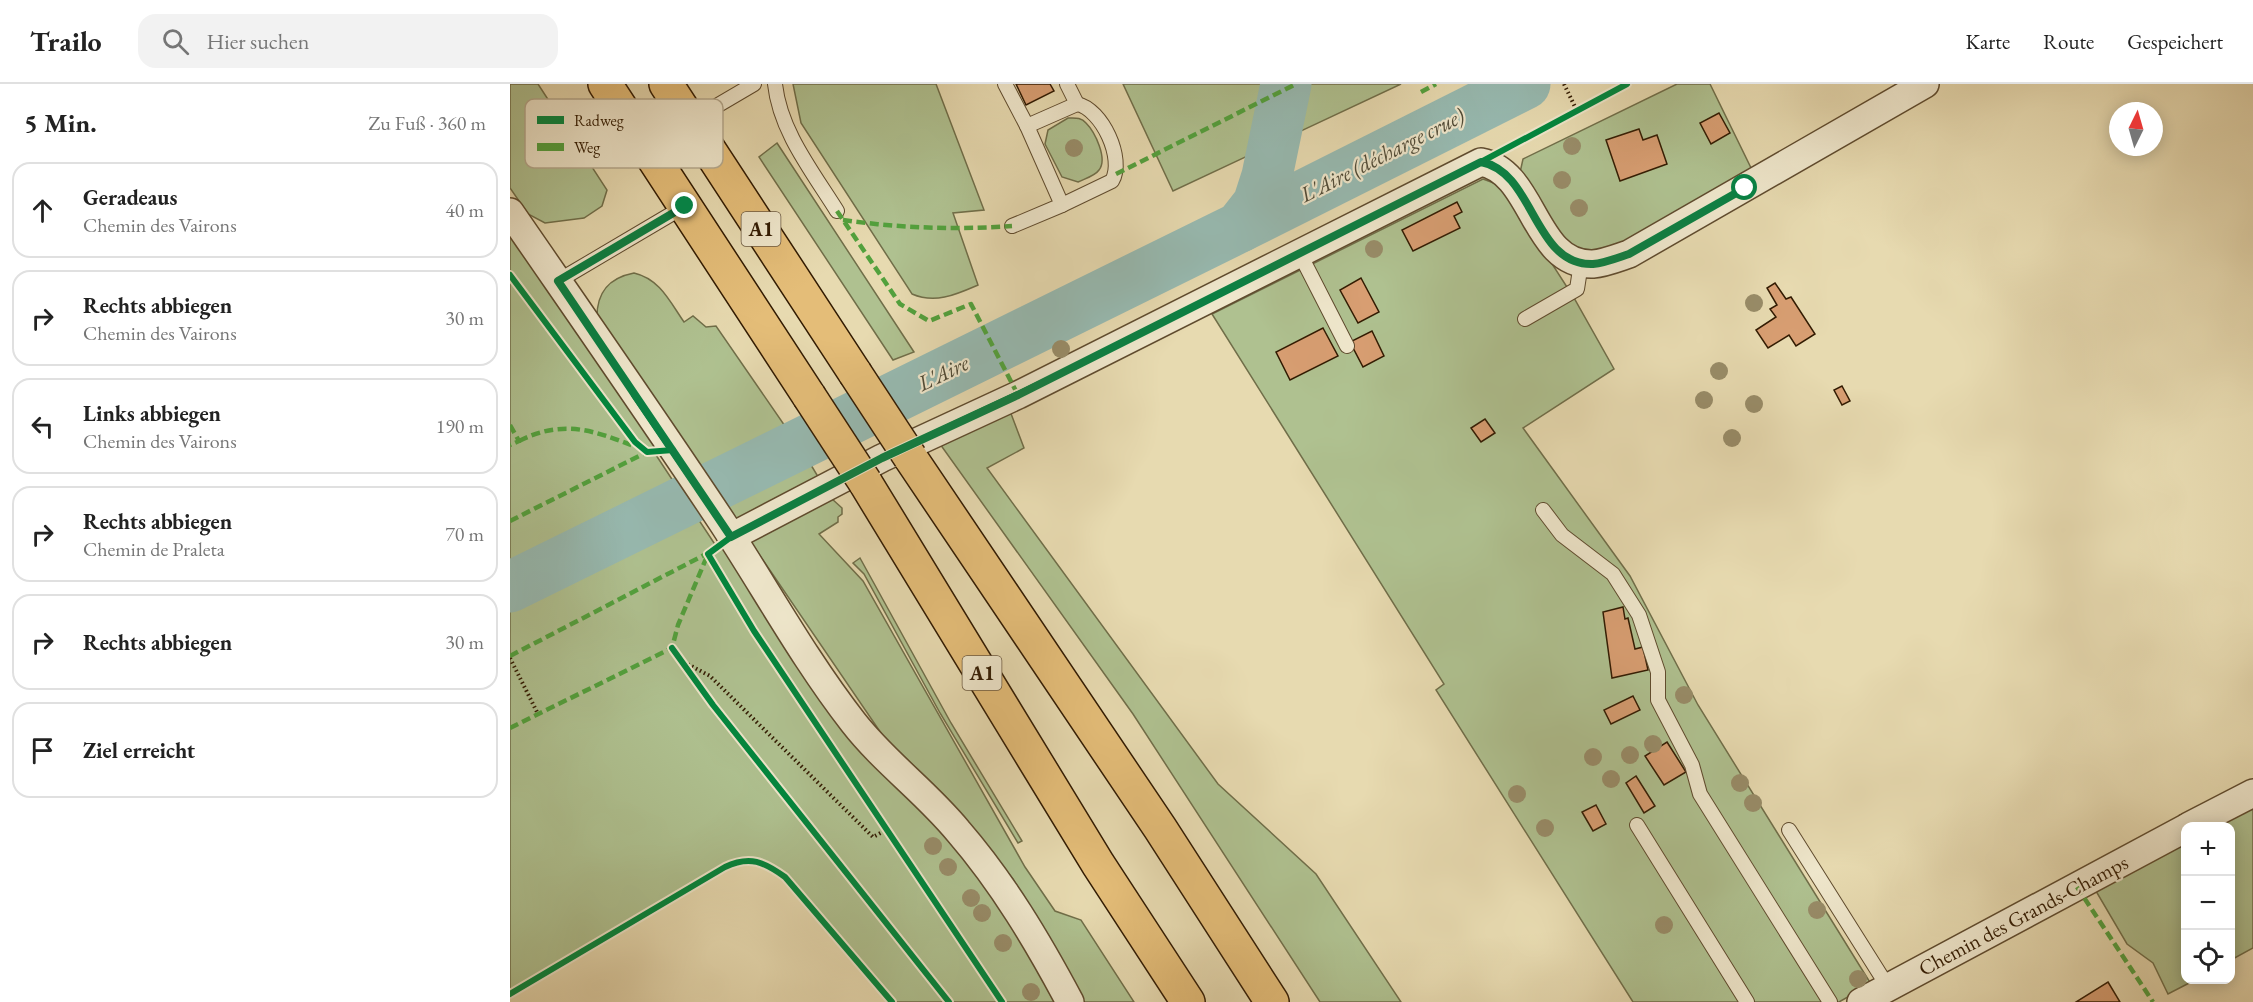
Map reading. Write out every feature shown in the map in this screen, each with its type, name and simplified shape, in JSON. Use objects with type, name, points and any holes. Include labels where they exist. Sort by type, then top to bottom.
[{"type":"highway","name":"A1","points":[[604,84],[614,99]]},
{"type":"highway","name":"A1","points":[[666,84],[676,99]]},
{"type":"highway","name":"A1","points":[[660,168],[865,482],[1098,864],[1188,1002]]},
{"type":"highway","name":"A1","points":[[721,168],[910,457],[1160,828],[1272,1002]]},
{"type":"street","points":[[727,531],[1018,395],[1481,162],[1491,164],[1513,183],[1555,247],[1581,263],[1608,261],[1629,254],[1924,84]]},
{"type":"street","points":[[510,212],[683,465],[822,680],[853,723],[888,763],[957,829],[1001,885],[1048,959],[1070,1002]]},
{"type":"street","name":"Chemin des Grands-Champs","points":[[2197,822],[2253,793]]},
{"type":"street","name":"Chemin des Grands-Champs","points":[[1861,1002],[2181,830]]},
{"type":"lane","points":[[723,103],[754,84]]},
{"type":"lane","points":[[775,84],[777,102],[789,134],[837,211]]},
{"type":"lane","points":[[1005,84],[1027,126],[1062,205]]},
{"type":"lane","points":[[1066,84],[1077,104]]},
{"type":"lane","points":[[1012,226],[1112,181],[1118,165],[1116,155],[1096,114],[1084,105],[1077,104],[1027,126]]},
{"type":"lane","points":[[558,281],[685,206]]},
{"type":"lane","points":[[1300,254],[1347,346]]},
{"type":"lane","points":[[1525,319],[1577,289],[1581,263]]},
{"type":"lane","points":[[1543,510],[1562,535],[1613,574],[1624,588],[1639,615],[1658,672],[1658,700],[1692,765],[1700,794],[1830,1002]]},
{"type":"lane","points":[[1637,825],[1747,1002]]},
{"type":"lane","points":[[1789,830],[1888,987]]},
{"type":"path","points":[[1564,84],[1577,111]]},
{"type":"path","points":[[510,658],[538,714]]},
{"type":"path","points":[[680,660],[710,676],[873,837],[888,829]]},
{"type":"green space","points":[[510,84],[538,84],[548,99],[525,99],[525,168],[593,168],[607,190],[602,206],[584,218],[545,223],[528,214],[510,188]]},
{"type":"green space","points":[[793,84],[936,84],[984,210],[953,213],[978,285],[945,297],[929,298],[912,294],[801,123]]},
{"type":"green space","points":[[1123,84],[1401,84],[1173,191]]},
{"type":"green space","points":[[1677,84],[1710,84],[1753,172],[1619,247],[1589,252],[1569,248],[1519,177],[1523,159]]},
{"type":"green space","points":[[1068,118],[1080,119],[1086,123],[1096,139],[1102,159],[1097,172],[1078,182],[1062,177],[1045,144],[1048,130]]},
{"type":"green space","points":[[777,143],[914,352],[893,360],[759,157]]},
{"type":"green space","points":[[1483,179],[1502,186],[1574,298],[1614,369],[1523,428],[1630,576],[1698,705],[1871,984],[1839,1002],[1633,1002],[1436,690],[1444,684],[1212,314]]},
{"type":"green space","points":[[510,212],[673,450],[654,452],[718,549],[731,537],[922,794],[1070,1002],[892,1002],[785,877],[770,867],[749,861],[725,867],[510,994]]},
{"type":"green space","points":[[634,273],[651,280],[658,286],[684,322],[693,316],[706,327],[716,326],[787,429],[699,472],[597,320],[599,302],[605,288],[617,279]]},
{"type":"green space","points":[[1010,411],[1024,448],[987,468],[1218,784],[1316,874],[1401,1002],[1320,1002],[1133,714],[940,444]]},
{"type":"green space","points":[[808,460],[820,480],[733,521],[720,502]]},
{"type":"green space","points":[[831,498],[842,508],[842,514],[838,517],[838,522],[819,534],[863,581],[1025,867],[1055,911],[1081,920],[1134,1002],[1083,1002],[1013,879],[946,797],[883,736],[750,541]]},
{"type":"green space","points":[[860,558],[951,723],[1022,841],[1018,843],[940,713],[864,574],[853,563]]},
{"type":"green space","points":[[2253,799],[2253,948],[2235,958],[2235,822],[2210,822]]},
{"type":"green space","points":[[2181,838],[2181,984],[2187,984],[2168,994],[2153,963],[2127,944],[2093,886]]},
{"type":"building","points":[[1016,84],[1050,84],[1054,91],[1026,105]]},
{"type":"building","points":[[1719,113],[1730,133],[1711,144],[1700,123]]},
{"type":"building","points":[[1639,129],[1643,140],[1657,135],[1667,164],[1620,181],[1606,140]]},
{"type":"building","points":[[1457,202],[1462,212],[1454,216],[1460,228],[1413,251],[1402,230]]},
{"type":"building","points":[[1361,278],[1379,312],[1358,323],[1340,290]]},
{"type":"building","points":[[1775,283],[1786,299],[1791,297],[1815,334],[1796,346],[1789,335],[1768,348],[1756,330],[1776,317],[1770,309],[1777,305],[1767,288]]},
{"type":"building","points":[[1323,328],[1338,356],[1290,380],[1276,352]]},
{"type":"building","points":[[1372,331],[1384,356],[1363,367],[1350,342]]},
{"type":"building","points":[[1842,386],[1850,401],[1842,405],[1834,390]]},
{"type":"building","points":[[1485,419],[1495,433],[1481,442],[1471,428]]},
{"type":"building","points":[[1623,607],[1635,649],[1643,647],[1648,670],[1612,678],[1603,612]]},
{"type":"building","points":[[1633,696],[1640,710],[1611,724],[1604,710]]},
{"type":"building","points":[[1667,742],[1686,772],[1664,785],[1645,756]]},
{"type":"building","points":[[1636,776],[1655,806],[1644,813],[1626,783]]},
{"type":"building","points":[[1596,805],[1606,824],[1593,831],[1582,812]]},
{"type":"building","points":[[2108,982],[2120,1002],[2076,1002]]},
{"type":"waterway","name":"L'Aire","points":[[510,587],[1240,227],[1258,204],[1267,176],[1286,84]]},
{"type":"waterway","name":"L'Aire (décharge crue)","points":[[1240,227],[1525,84]]},
{"type":"marked path","points":[[1116,174],[1296,84]]},
{"type":"marked path","points":[[1421,92],[1436,84]]},
{"type":"marked path","points":[[837,211],[900,304],[929,321],[971,304],[1018,395]]},
{"type":"marked path","points":[[843,220],[928,228],[1012,226]]},
{"type":"marked path","points":[[510,425],[519,441],[510,445]]},
{"type":"marked path","points":[[519,441],[550,430],[578,429],[636,447]]},
{"type":"marked path","points":[[510,521],[647,452]]},
{"type":"marked path","points":[[510,656],[710,552]]},
{"type":"marked path","points":[[675,653],[672,648],[678,625],[708,554]]},
{"type":"marked path","points":[[510,728],[672,648]]},
{"type":"marked path","points":[[2077,887],[2153,1002]]},
{"type":"cycle path","points":[[1481,162],[1627,84]]},
{"type":"cycle path","points":[[510,275],[635,442],[647,452],[673,450]]},
{"type":"cycle path","points":[[1002,1002],[754,631],[708,554],[731,537],[882,458],[1058,375]]},
{"type":"cycle path","points":[[634,395],[731,537]]},
{"type":"cycle path","points":[[672,648],[713,705],[949,1002]]},
{"type":"cycle path","points":[[510,994],[725,867],[749,861],[770,867],[785,877],[892,1002]]},
{"type":"route","points":[[685,206],[558,281],[731,537],[882,458],[1018,395],[1481,162],[1491,164],[1513,183],[1555,247],[1581,263],[1593,264],[1629,254],[1745,188]]}]
